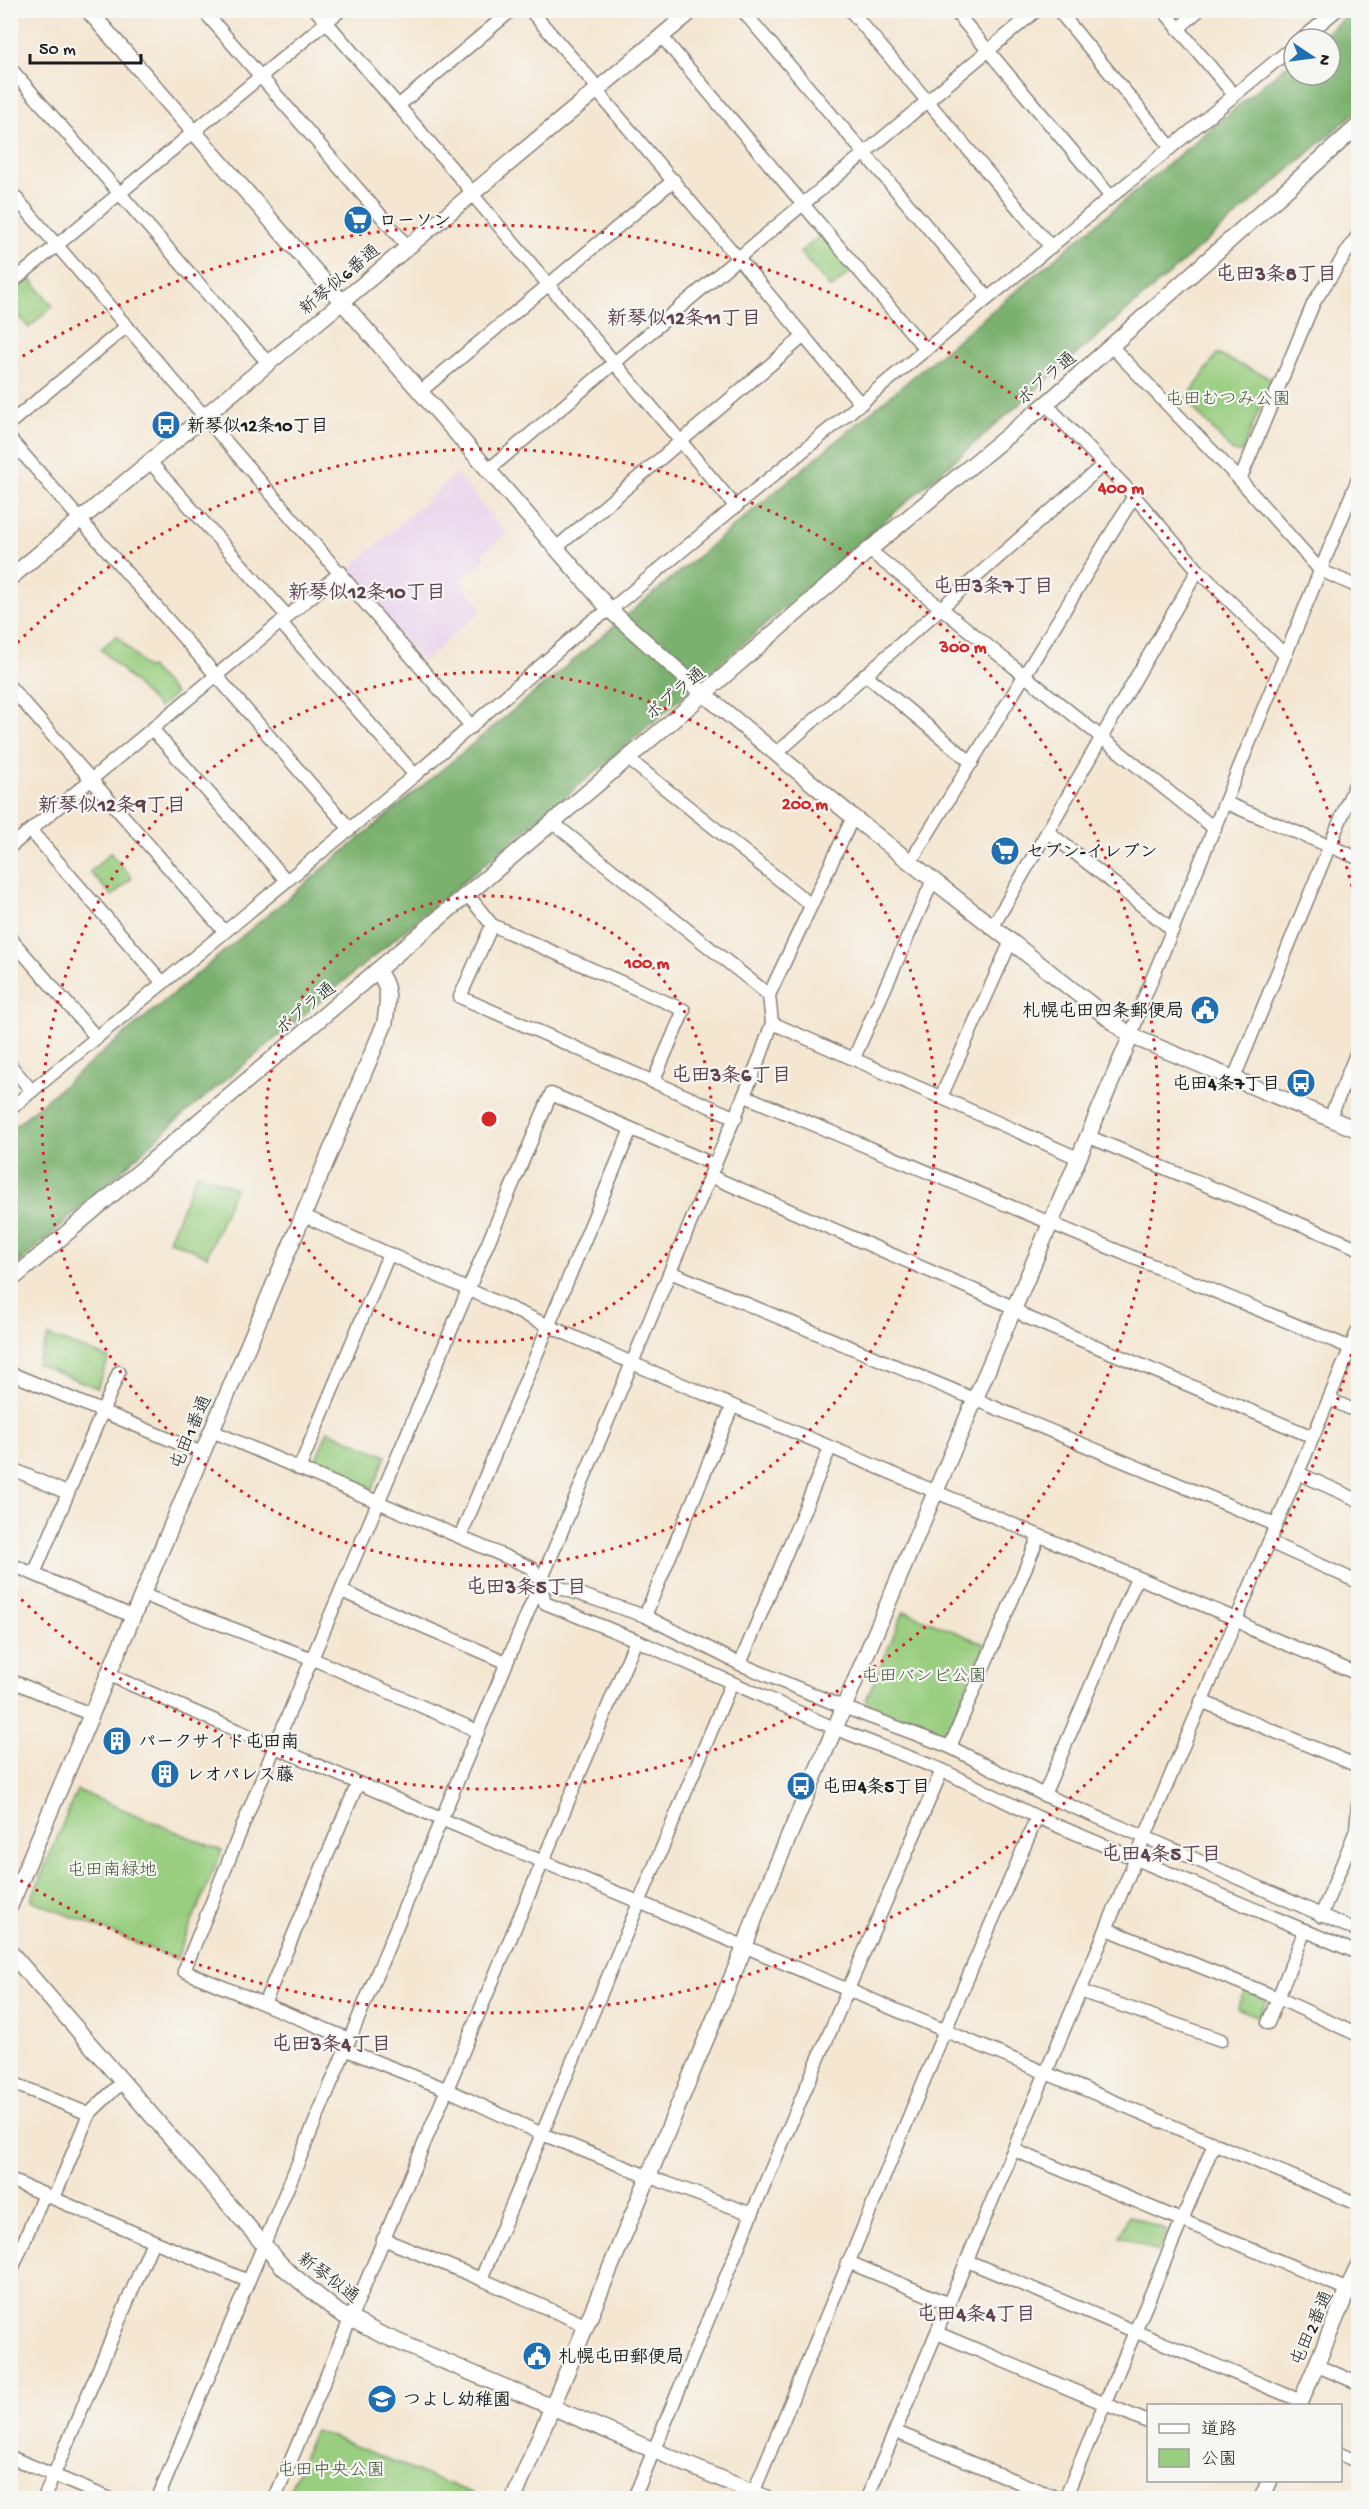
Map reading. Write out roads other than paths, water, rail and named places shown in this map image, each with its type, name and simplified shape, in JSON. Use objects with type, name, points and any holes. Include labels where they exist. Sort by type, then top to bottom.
[{"type":"street","points":[[88,10],[610,610],[704,693],[853,817],[1131,1036],[1359,1130]]},
{"type":"street","points":[[203,10],[408,247]]},
{"type":"street","points":[[316,10],[736,507]]},
{"type":"street","points":[[10,284],[341,10]]},
{"type":"street","points":[[398,106],[512,10]]},
{"type":"street","points":[[530,10],[861,404]]},
{"type":"street","name":"新琴似6番通","points":[[10,578],[693,10]]},
{"type":"street","points":[[742,10],[988,298]]},
{"type":"street","points":[[850,10],[1051,247]]},
{"type":"street","points":[[954,10],[1111,197]]},
{"type":"street","points":[[487,471],[738,258],[1037,10]]},
{"type":"street","points":[[1058,10],[1171,147]]},
{"type":"street","points":[[1163,10],[1234,95]]},
{"type":"street","points":[[1178,29],[1199,10]]},
{"type":"street","points":[[1316,27],[1337,10]]},
{"type":"street","points":[[662,37],[926,350]]},
{"type":"street","points":[[10,1109],[415,775],[592,621],[610,610],[736,507],[1282,56]]},
{"type":"street","points":[[10,68],[268,363]]},
{"type":"street","name":"ポプラ通","points":[[10,1281],[378,972],[869,550],[1046,404],[1355,134]]},
{"type":"street","points":[[421,391],[674,180]]},
{"type":"street","points":[[10,191],[472,726]]},
{"type":"street","points":[[1240,480],[1314,302],[1359,236]]},
{"type":"street","points":[[10,423],[127,326]]},
{"type":"street","points":[[556,548],[804,336]]},
{"type":"street","points":[[1112,347],[1240,480],[1320,570],[1359,587]]},
{"type":"street","points":[[1046,404],[1134,496],[1198,570],[1285,655]]},
{"type":"street","points":[[10,439],[350,829]]},
{"type":"street","points":[[150,462],[415,775]]},
{"type":"street","points":[[777,753],[1104,464]]},
{"type":"street","points":[[514,2499],[834,1728],[1131,1036],[1285,655],[1359,479]]},
{"type":"street","points":[[911,861],[972,763],[1023,674],[1134,496]]},
{"type":"street","points":[[869,550],[1215,829]]},
{"type":"street","points":[[993,926],[1198,570]]},
{"type":"street","points":[[10,848],[341,572]]},
{"type":"street","points":[[865,674],[972,763]]},
{"type":"street","points":[[10,687],[224,932]]},
{"type":"street","points":[[153,730],[286,880]]},
{"type":"street","points":[[627,758],[811,905]]},
{"type":"street","points":[[1234,1078],[1359,777]]},
{"type":"street","points":[[1226,803],[1359,858]]},
{"type":"street","points":[[158,2499],[712,1170],[746,1096],[772,1023],[769,995],[853,817]]},
{"type":"street","points":[[552,822],[769,995]]},
{"type":"street","points":[[31,831],[163,982]]},
{"type":"street","points":[[1047,831],[1173,930]]},
{"type":"street","points":[[854,1058],[933,880]]},
{"type":"street","points":[[467,894],[492,925],[684,1010],[653,1082]]},
{"type":"street","points":[[492,925],[460,997],[736,1118]]},
{"type":"street","points":[[10,938],[97,1038]]},
{"type":"street","points":[[942,1097],[1011,941]]},
{"type":"street","name":"屯田1番通","points":[[10,1906],[385,1023],[388,1000],[386,983],[378,972]]},
{"type":"street","points":[[772,1023],[1078,1158]]},
{"type":"street","points":[[1330,1118],[1359,1048]]},
{"type":"street","points":[[10,1065],[32,1091]]},
{"type":"street","points":[[752,2214],[647,2176],[542,2134],[264,2004],[184,1971],[275,1746],[551,1094],[1013,1307],[1026,1317],[1313,1437]]},
{"type":"street","points":[[746,1096],[1351,1348]]},
{"type":"street","points":[[460,1537],[631,1129]]},
{"type":"street","points":[[1087,1136],[1359,1248]]},
{"type":"street","points":[[302,1215],[632,1364],[1236,1619],[1253,1630],[1359,1674]]},
{"type":"street","points":[[299,1469],[389,1254]]},
{"type":"street","points":[[670,1272],[1276,1525]]},
{"type":"street","points":[[867,2499],[1359,1330]]},
{"type":"street","points":[[34,1574],[119,1372]]},
{"type":"street","points":[[10,1373],[101,1413],[202,1453]]},
{"type":"street","points":[[1329,1399],[1359,1412]]},
{"type":"street","points":[[645,1616],[732,1407]]},
{"type":"street","points":[[212,1431],[532,1568],[540,1581],[545,1604],[636,1640],[834,1728],[942,1770],[1037,1817],[1359,1953]]},
{"type":"street","points":[[740,1664],[830,1448]]},
{"type":"street","points":[[10,1468],[67,1493]]},
{"type":"street","points":[[1298,1473],[1359,1500]]},
{"type":"street","points":[[950,1747],[1040,1536]]},
{"type":"street","points":[[1269,1542],[1359,1581]]},
{"type":"street","points":[[10,1564],[132,1616]]},
{"type":"street","points":[[1044,1795],[1137,1578]]},
{"type":"street","points":[[540,1581],[645,1616],[740,1664],[843,1707],[950,1747],[1044,1795],[1359,1931]]},
{"type":"street","points":[[341,1592],[506,1662]]},
{"type":"street","points":[[141,1594],[313,1659],[478,1731]]},
{"type":"street","points":[[275,2499],[541,1861],[636,1640]]},
{"type":"street","points":[[107,1674],[441,1819],[1359,2204]]},
{"type":"street","points":[[10,1680],[92,1715]]},
{"type":"street","points":[[481,2279],[731,1684]]},
{"type":"street","points":[[1201,1701],[1359,1766]]},
{"type":"street","points":[[634,2499],[752,2214],[942,1770]]},
{"type":"street","points":[[264,2004],[358,1783]]},
{"type":"street","points":[[1321,1916],[1356,1830],[1359,1805]]},
{"type":"street","points":[[757,2497],[848,2262],[1037,1817]]},
{"type":"street","points":[[1107,1929],[1278,1998],[1359,2035]]},
{"type":"street","points":[[1268,2023],[1305,1930]]},
{"type":"street","name":"新琴似通","points":[[10,1952],[264,2245],[285,2268],[339,2313],[380,2334],[757,2497]]},
{"type":"street","points":[[1080,1991],[1221,2040]]},
{"type":"street","points":[[10,2274],[89,2114],[123,2081]]},
{"type":"street","points":[[10,2082],[89,2114]]},
{"type":"street","points":[[1065,2499],[1214,2144]]},
{"type":"street","points":[[1014,2150],[1354,2292]]},
{"type":"street","points":[[10,2180],[248,2281]]},
{"type":"street","points":[[383,2239],[585,2325]]},
{"type":"street","points":[[44,2499],[153,2241]]},
{"type":"street","points":[[967,2261],[1136,2330],[1300,2403]]},
{"type":"street","points":[[848,2262],[949,2304]]},
{"type":"street","name":"屯田2番通","points":[[1300,2403],[1315,2365],[1354,2292],[1359,2266]]},
{"type":"street","points":[[937,2333],[1147,2421]]},
{"type":"street","points":[[1315,2365],[1359,2383]]},
{"type":"street","points":[[896,2432],[1057,2499]]},
{"type":"street","points":[[1342,2454],[1359,2462]]},
{"type":"street","points":[[10,2457],[108,2499]]},
{"type":"street","points":[[1262,2499],[1270,2482]]},
{"type":"place","name":"ローソン","points":[[358,220]]},
{"type":"place","name":"新琴似12条10丁目","points":[[166,425]]},
{"type":"place","name":"セブン-イレブン","points":[[1005,851]]},
{"type":"place","name":"札幌屯田四条郵便局","points":[[1205,1010]]},
{"type":"place","name":"屯田4条7丁目","points":[[1301,1083]]},
{"type":"place","name":"パークサイド屯田南","points":[[117,1741]]},
{"type":"place","name":"レオパレス藤","points":[[165,1774]]},
{"type":"place","name":"屯田4条5丁目","points":[[801,1786]]},
{"type":"place","name":"札幌屯田郵便局","points":[[537,2356]]},
{"type":"place","name":"つよし幼稚園","points":[[382,2399]]},
{"type":"district","name":"屯田3条8丁目","points":[[1276,273]]},
{"type":"district","name":"新琴似12条11丁目","points":[[684,317]]},
{"type":"district","name":"屯田3条7丁目","points":[[993,585]]},
{"type":"district","name":"新琴似12条10丁目","points":[[367,591]]},
{"type":"district","name":"新琴似12条9丁目","points":[[112,804]]},
{"type":"district","name":"屯田3条6丁目","points":[[731,1074]]},
{"type":"district","name":"屯田3条5丁目","points":[[526,1586]]},
{"type":"district","name":"屯田4条5丁目","points":[[1161,1853]]},
{"type":"district","name":"屯田3条4丁目","points":[[331,2043]]},
{"type":"district","name":"屯田4条4丁目","points":[[976,2313]]},
{"type":"park label","name":"屯田むつみ公園","points":[[1228,398]]},
{"type":"park label","name":"屯田バンビ公園","points":[[924,1675]]},
{"type":"park label","name":"屯田南緑地","points":[[112,1869]]},
{"type":"park label","name":"屯田中央公園","points":[[331,2469]]}]
